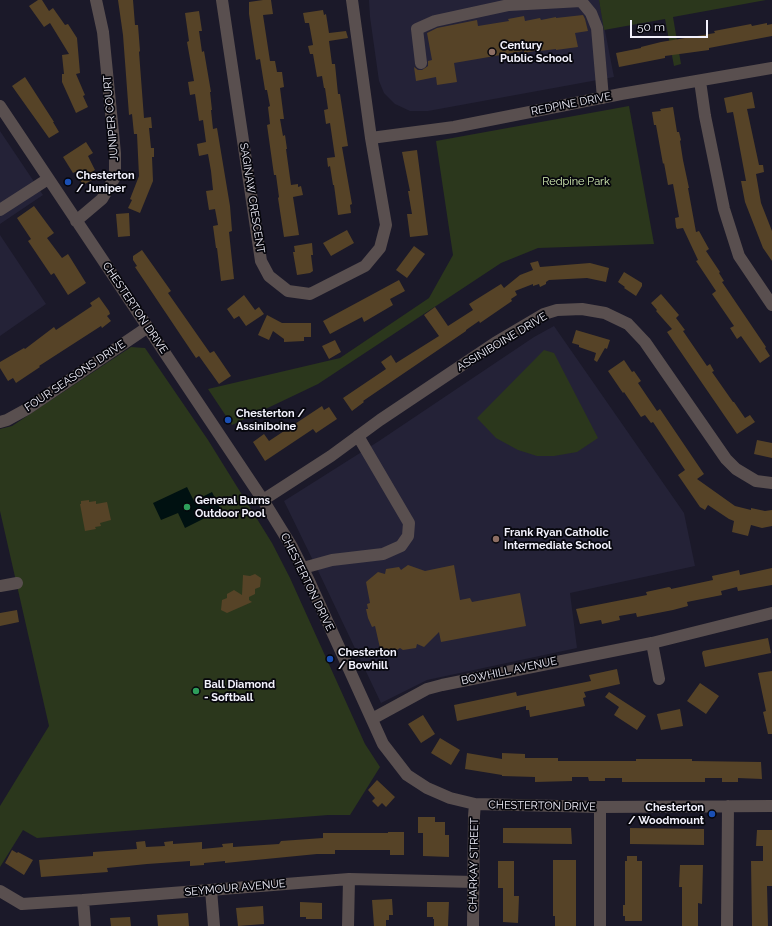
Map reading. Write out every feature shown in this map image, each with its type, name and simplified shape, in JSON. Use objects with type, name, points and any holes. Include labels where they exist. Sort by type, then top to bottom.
[{"type":"street","name":"JUNIPER COURT","points":[[76,221],[102,199],[115,177],[115,153],[103,32],[96,0]]},
{"type":"street","name":"SAGINAW CRESCENT","points":[[222,0],[261,261],[269,276],[288,291],[310,294],[365,266],[380,248],[386,225],[371,138],[352,0]]},
{"type":"street","points":[[421,63],[417,29],[435,21],[508,5],[581,1],[591,12],[597,28],[603,98]]},
{"type":"street","name":"REDPINE DRIVE","points":[[371,138],[454,126],[772,68]]},
{"type":"street","points":[[700,81],[705,116],[724,209],[736,249],[739,256],[772,305]]},
{"type":"street","name":"CHESTERTON DRIVE","points":[[1,109],[263,500],[292,547],[383,744],[407,775],[427,788],[450,798],[476,804],[600,807],[772,806]]},
{"type":"street","points":[[0,210],[48,179]]},
{"type":"street","name":"ASSINIBOINE DRIVE","points":[[263,500],[331,456],[495,343],[544,314],[557,310],[582,309],[606,313],[628,324],[645,342],[726,459],[736,469],[756,481],[772,483]]},
{"type":"street","name":"FOUR SEASONS DRIVE","points":[[0,422],[27,409],[148,327]]},
{"type":"street","points":[[303,568],[332,560],[383,554],[401,546],[408,536],[410,523],[358,436]]},
{"type":"street","points":[[0,586],[17,582]]},
{"type":"street","name":"BOWHILL AVENUE","points":[[372,719],[427,689],[442,684],[652,643],[772,613]]},
{"type":"street","points":[[652,643],[658,679]]},
{"type":"street","name":"CHARKAY STREET","points":[[473,926],[474,816],[476,804]]},
{"type":"street","points":[[727,926],[728,806]]},
{"type":"street","points":[[600,807],[600,926]]},
{"type":"street","points":[[348,926],[349,879]]},
{"type":"street","name":"SEYMOUR AVENUE","points":[[0,891],[22,904],[349,879],[474,882]]},
{"type":"street","points":[[212,890],[214,926]]},
{"type":"street","points":[[83,900],[85,926]]},
{"type":"shaded area","name":"Century Public School","points":[[369,0],[599,0],[614,77],[428,111],[410,111],[395,104],[384,93],[379,81]]},
{"type":"shaded area","points":[[0,131],[43,195],[0,224]]},
{"type":"shaded area","points":[[0,235],[46,304],[0,336]]},
{"type":"shaded area","name":"Frank Ryan Catholic Intermediate School","points":[[554,326],[684,513],[695,566],[570,593],[577,648],[427,680],[381,703],[284,501],[379,441],[534,337]]},
{"type":"shaded area","name":"General Burns Outdoor Pool","points":[[187,487],[194,501],[212,492],[221,510],[185,528],[178,513],[161,520],[153,503]]},
{"type":"green space","points":[[599,0],[766,0],[673,17],[681,64],[674,66],[665,19],[604,30]]},
{"type":"green space","name":"Redpine Park","points":[[629,106],[654,244],[538,248],[501,263],[318,384],[232,425],[208,389],[340,358],[429,298],[453,255],[436,141]]},
{"type":"green space","points":[[131,347],[145,348],[208,440],[272,543],[290,578],[365,744],[380,767],[350,815],[328,815],[37,838],[23,830],[0,867],[0,806],[49,726],[0,511],[0,429],[12,426]]},
{"type":"green space","points":[[544,350],[554,353],[598,438],[577,452],[554,456],[537,456],[518,450],[496,438],[477,418]]},
{"type":"building","points":[[38,0],[42,0],[49,11],[53,8],[65,25],[68,24],[77,38],[80,73],[76,74],[85,95],[83,96],[88,107],[76,113],[62,82],[62,74],[64,74],[62,55],[69,54],[50,23],[44,27],[29,6]]},
{"type":"building","points":[[118,0],[133,0],[135,25],[138,25],[144,118],[151,117],[152,128],[149,128],[151,148],[154,148],[154,157],[152,157],[153,181],[140,213],[128,208],[139,176],[137,134],[134,134],[132,114],[129,115],[123,35]]},
{"type":"building","points":[[271,0],[273,14],[263,15],[270,61],[275,61],[277,72],[282,72],[284,87],[280,88],[284,119],[280,119],[283,136],[285,135],[291,185],[298,184],[298,187],[301,186],[303,195],[293,197],[299,235],[284,237],[276,175],[274,175],[267,125],[270,124],[268,107],[270,106],[267,90],[265,90],[260,59],[256,60],[249,14],[249,2]]},
{"type":"building","points":[[323,10],[324,15],[326,14],[329,33],[346,31],[348,38],[329,41],[332,64],[335,64],[338,94],[340,94],[348,146],[342,147],[352,204],[350,205],[351,213],[338,215],[334,185],[330,166],[328,167],[327,158],[335,157],[330,123],[326,124],[324,110],[328,109],[325,88],[322,76],[317,77],[313,54],[310,54],[308,46],[313,45],[309,23],[305,23],[303,13]]},
{"type":"building","points":[[199,11],[202,31],[199,31],[202,52],[204,51],[211,92],[213,129],[217,128],[230,206],[232,231],[229,232],[234,279],[221,281],[213,226],[218,225],[215,209],[209,210],[206,191],[213,190],[211,171],[208,154],[199,156],[197,144],[206,142],[203,120],[199,121],[195,94],[190,95],[188,82],[194,81],[187,42],[189,41],[185,13]]},
{"type":"building","points":[[583,15],[588,31],[575,33],[578,47],[556,50],[540,50],[524,53],[524,51],[454,63],[457,82],[437,85],[436,77],[416,81],[414,67],[418,70],[422,70],[428,66],[428,61],[432,60],[427,33],[437,28],[477,20],[478,26],[509,21],[508,19],[524,16],[525,21],[540,18],[541,20],[556,17]]},
{"type":"building","points":[[767,23],[767,25],[772,24],[772,36],[709,48],[709,50],[665,56],[665,58],[619,67],[616,53],[661,42],[715,33],[714,31],[751,24],[752,26]]},
{"type":"building","points":[[25,77],[59,132],[49,138],[12,86]]},
{"type":"building","points":[[752,92],[755,108],[747,109],[759,165],[763,165],[764,172],[756,174],[761,203],[772,231],[772,261],[763,248],[745,202],[741,181],[746,181],[733,112],[727,113],[724,98]]},
{"type":"building","points":[[673,107],[677,132],[679,132],[681,140],[683,160],[696,232],[699,231],[709,249],[706,251],[720,272],[719,273],[724,281],[722,282],[766,347],[765,348],[770,356],[760,363],[741,336],[737,339],[730,328],[734,326],[712,294],[716,291],[696,261],[698,260],[683,228],[677,229],[676,227],[675,218],[679,217],[673,184],[668,185],[652,112]]},
{"type":"building","points":[[86,142],[93,153],[88,156],[95,170],[89,174],[92,180],[83,185],[63,157]]},
{"type":"building","points":[[417,150],[428,235],[410,237],[407,214],[412,214],[408,191],[410,191],[402,152]]},
{"type":"building","points":[[34,206],[54,233],[47,238],[62,258],[68,254],[86,283],[68,295],[54,273],[51,275],[28,241],[31,239],[17,218]]},
{"type":"building","points":[[129,213],[130,236],[118,237],[116,214]]},
{"type":"building","points":[[347,230],[354,243],[331,256],[323,243]]},
{"type":"building","points":[[312,243],[313,255],[311,255],[313,271],[310,273],[297,275],[293,252],[295,252],[294,246]]},
{"type":"building","points":[[414,246],[425,254],[407,278],[396,270]]},
{"type":"building","points":[[142,250],[171,291],[168,293],[210,353],[214,351],[231,376],[219,384],[199,356],[196,358],[135,267],[137,266],[133,260],[133,256]]},
{"type":"building","points":[[538,261],[540,267],[590,263],[609,268],[606,282],[587,278],[549,280],[546,284],[540,287],[539,284],[533,286],[533,284],[515,291],[517,295],[511,299],[512,301],[480,323],[479,321],[363,401],[364,402],[352,411],[343,398],[386,369],[381,362],[391,355],[396,363],[439,336],[424,315],[435,307],[448,326],[473,310],[469,304],[501,284],[504,288],[520,275],[533,270],[530,263]]},
{"type":"building","points":[[624,272],[642,283],[642,286],[636,296],[618,282]]},
{"type":"building","points":[[399,280],[405,291],[390,299],[393,305],[364,322],[362,317],[330,334],[323,321]]},
{"type":"building","points":[[661,294],[679,315],[676,318],[685,330],[683,331],[707,366],[710,364],[714,371],[712,372],[733,402],[745,418],[750,415],[755,422],[737,434],[667,332],[672,329],[651,303]]},
{"type":"building","points":[[244,295],[255,310],[259,307],[264,314],[246,326],[239,316],[234,319],[227,309]]},
{"type":"building","points":[[99,297],[109,311],[110,314],[107,316],[111,321],[39,366],[40,367],[16,383],[13,378],[8,381],[0,368],[0,362],[24,348],[25,349],[54,327],[56,330],[92,306],[90,303]]},
{"type":"building","points":[[267,315],[282,323],[311,323],[311,337],[304,337],[304,341],[284,342],[284,339],[273,331],[269,340],[258,335]]},
{"type":"building","points":[[576,330],[610,340],[607,349],[605,348],[597,362],[594,360],[596,353],[572,343]]},
{"type":"building","points":[[335,340],[341,352],[329,359],[322,346]]},
{"type":"building","points":[[624,360],[632,372],[634,371],[641,381],[638,383],[657,411],[660,409],[704,474],[697,479],[735,506],[751,510],[751,508],[765,511],[772,510],[772,526],[762,528],[751,525],[748,536],[732,532],[734,521],[708,505],[705,510],[700,507],[678,475],[685,470],[653,422],[651,423],[645,415],[641,417],[608,371]]},
{"type":"building","points":[[322,406],[324,410],[329,407],[337,419],[316,433],[313,429],[265,461],[253,442],[264,434],[269,441]]},
{"type":"building","points":[[757,440],[772,443],[772,458],[754,454]]},
{"type":"building","points":[[89,500],[89,502],[96,501],[96,504],[107,502],[111,520],[100,523],[101,526],[95,527],[96,529],[85,531],[80,504],[81,501]]},
{"type":"building","points":[[408,565],[425,571],[454,565],[460,600],[470,598],[472,602],[520,593],[526,626],[441,642],[439,632],[424,647],[417,644],[416,648],[403,650],[400,648],[394,652],[380,648],[375,626],[372,627],[366,609],[368,609],[367,604],[370,603],[366,582],[378,572],[385,574],[386,569],[399,567],[401,570]]},
{"type":"building","points":[[772,568],[772,585],[738,591],[737,587],[721,591],[722,595],[687,602],[688,606],[673,610],[637,617],[636,613],[619,616],[620,620],[602,624],[601,620],[580,624],[576,609],[647,595],[646,592],[669,587],[671,589],[713,580],[712,576],[739,570],[740,575]]},
{"type":"building","points":[[255,574],[261,578],[260,587],[255,589],[255,594],[249,597],[249,600],[252,602],[227,613],[221,610],[222,600],[227,598],[227,594],[234,590],[242,595],[243,575],[250,576]]},
{"type":"building","points":[[17,610],[19,622],[0,626],[0,613]]},
{"type":"building","points":[[768,638],[771,653],[705,667],[702,653],[703,651]]},
{"type":"building","points":[[617,669],[620,684],[584,692],[586,697],[583,698],[585,706],[530,717],[529,710],[526,710],[526,706],[457,721],[454,705],[516,692],[517,696],[591,681],[589,675]]},
{"type":"building","points":[[772,671],[772,734],[768,734],[763,712],[766,711],[758,673]]},
{"type":"building","points":[[700,683],[719,696],[706,714],[687,701]]},
{"type":"building","points":[[609,692],[646,716],[637,730],[614,715],[619,707],[605,697]]},
{"type":"building","points":[[680,709],[683,726],[661,730],[657,714]]},
{"type":"building","points":[[423,715],[435,734],[421,743],[408,724]]},
{"type":"building","points":[[440,738],[460,750],[451,765],[431,753]]},
{"type":"building","points":[[467,753],[502,759],[502,753],[525,754],[525,758],[558,758],[558,761],[692,759],[692,761],[761,762],[762,779],[738,778],[738,782],[722,782],[722,778],[705,778],[705,782],[622,782],[622,778],[605,778],[605,781],[589,781],[588,777],[572,777],[572,781],[535,782],[535,777],[502,776],[465,769]]},
{"type":"building","points":[[377,780],[395,797],[386,807],[382,803],[378,807],[372,801],[375,798],[368,790]]},
{"type":"building","points":[[418,817],[435,817],[435,822],[445,822],[445,835],[449,835],[449,857],[423,856],[423,833],[418,833]]},
{"type":"building","points":[[503,828],[571,828],[572,844],[503,843]]},
{"type":"building","points":[[630,828],[704,829],[704,845],[630,844]]},
{"type":"building","points":[[757,830],[772,830],[772,886],[767,886],[768,926],[752,926],[751,861],[763,861],[763,846],[756,846]]},
{"type":"building","points":[[404,832],[404,855],[390,855],[390,850],[335,850],[335,854],[317,854],[225,863],[225,861],[190,866],[190,861],[147,864],[107,868],[108,872],[41,877],[39,860],[93,856],[93,852],[137,849],[136,842],[145,841],[146,847],[165,846],[164,842],[173,841],[173,844],[202,842],[202,849],[223,847],[222,844],[233,843],[233,847],[279,844],[281,841],[323,838],[323,833]]},
{"type":"building","points":[[12,850],[33,860],[24,875],[5,863]]},
{"type":"building","points":[[627,856],[637,856],[637,861],[642,861],[642,921],[625,921],[625,916],[623,916],[623,905],[625,905],[625,861],[627,861]]},
{"type":"building","points":[[553,860],[576,860],[576,926],[555,926],[555,916],[553,916]]},
{"type":"building","points":[[498,861],[514,861],[514,896],[519,896],[518,923],[503,922],[503,888],[498,888]]},
{"type":"building","points":[[680,865],[703,865],[702,904],[698,903],[698,926],[682,926],[682,887],[679,887]]},
{"type":"building","points":[[392,899],[393,915],[389,915],[389,920],[386,920],[386,926],[374,926],[372,900]]},
{"type":"building","points":[[300,902],[322,903],[322,919],[306,919],[306,917],[300,917]]},
{"type":"building","points":[[427,902],[449,902],[448,926],[434,926],[433,917],[427,917]]},
{"type":"building","points":[[263,906],[264,924],[238,926],[236,908]]},
{"type":"building","points":[[188,913],[189,926],[158,926],[157,915]]},
{"type":"building","points":[[130,917],[131,926],[111,926],[110,918]]},
{"type":"place","name":"Century Public School","points":[[492,52]]},
{"type":"place","name":"Chesterton / Juniper","points":[[68,182]]},
{"type":"place","name":"Chesterton / Assiniboine","points":[[228,420]]},
{"type":"place","name":"General Burns Outdoor Pool","points":[[187,507]]},
{"type":"place","name":"Frank Ryan Catholic Intermediate School","points":[[496,539]]},
{"type":"place","name":"Chesterton / Bowhill","points":[[330,659]]},
{"type":"place","name":"Ball Diamond - Softball","points":[[196,691]]},
{"type":"place","name":"Chesterton / Woodmount","points":[[712,814]]}]
